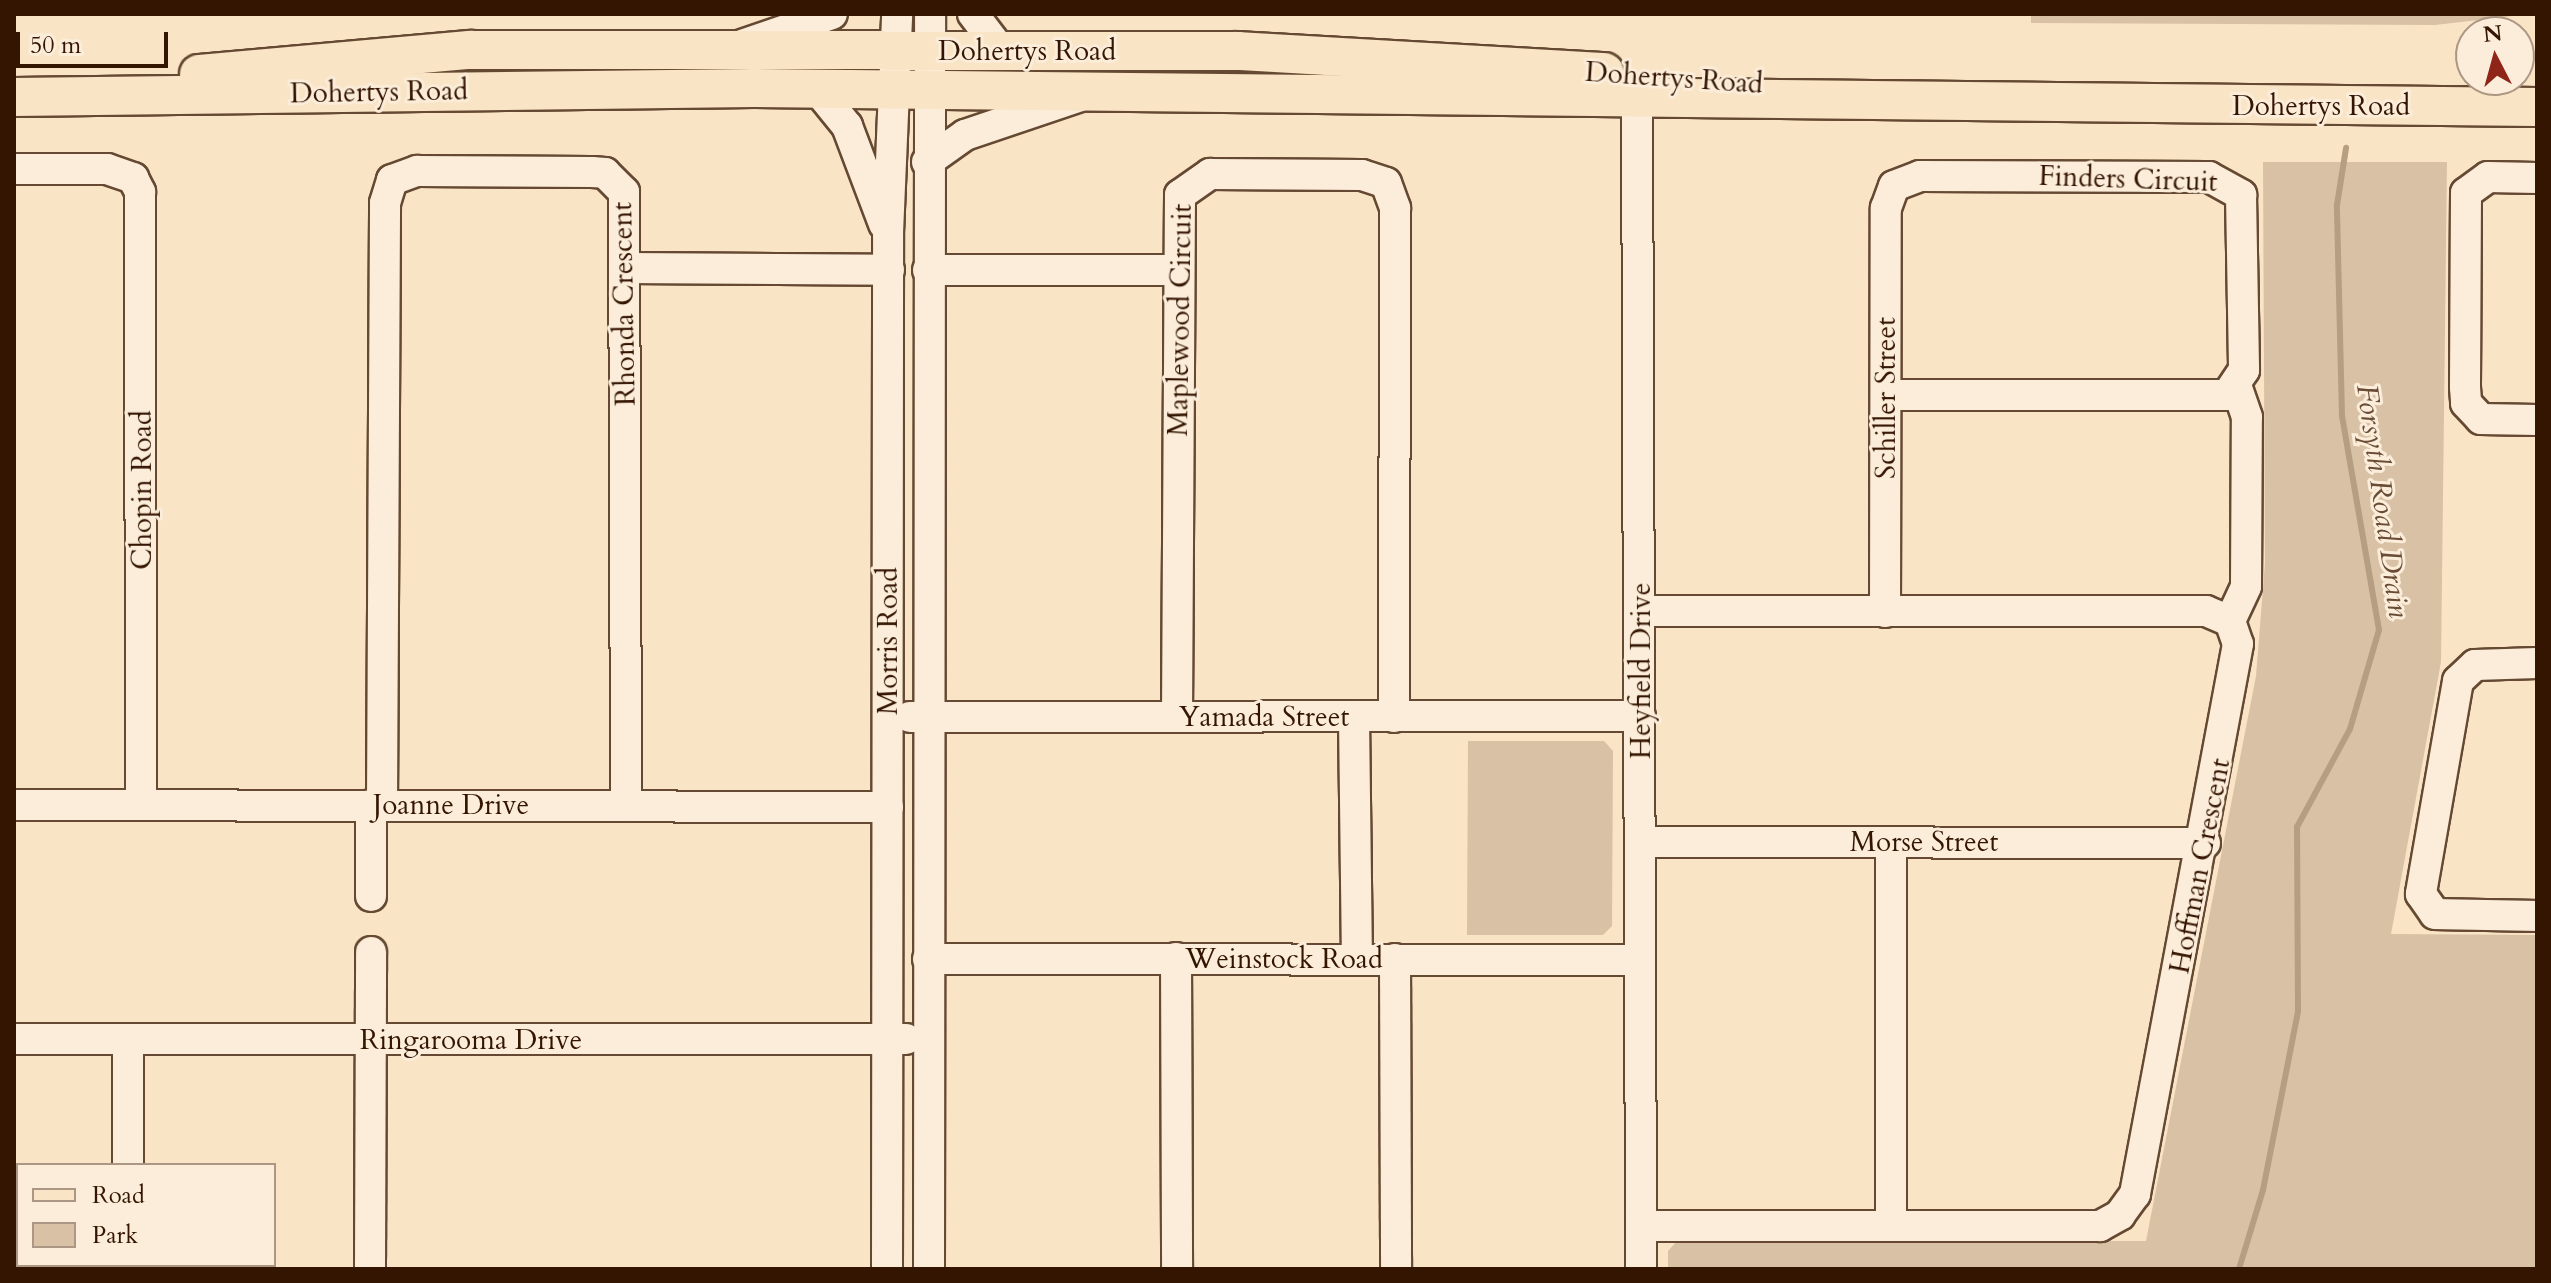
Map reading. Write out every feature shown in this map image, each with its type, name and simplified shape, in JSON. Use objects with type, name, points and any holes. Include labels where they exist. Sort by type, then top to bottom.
[{"type":"main road","name":"Dohertys Road","points":[[30,97],[297,62],[470,50],[726,51],[912,32],[1002,52],[1238,51],[1637,85],[2009,105],[2537,107]]},
{"type":"main road","name":"Dohertys Road","points":[[30,97],[817,89],[1090,92],[1637,85]]},
{"type":"street","points":[[726,51],[832,14]]},
{"type":"street","points":[[973,14],[1002,52]]},
{"type":"street","name":"Morris Road","points":[[887,1269],[888,233],[910,89],[912,32]]},
{"type":"street","name":"Heyfield Drive","points":[[1637,85],[1643,842],[1640,960],[1641,1269]]},
{"type":"street","points":[[817,89],[847,126],[888,233]]},
{"type":"street","name":"Morris Road","points":[[910,89],[927,162],[929,1269]]},
{"type":"street","points":[[927,162],[965,135],[1090,92]]},
{"type":"street","name":"Chopin Road","points":[[14,169],[107,169],[133,178],[142,204],[141,805]]},
{"type":"street","name":"Rhonda Crescent","points":[[377,806],[385,191],[417,171],[605,173],[624,192],[627,268],[626,806]]},
{"type":"street","name":"Maplewood Circuit","points":[[1177,716],[1177,206],[1196,178],[1362,175],[1394,194],[1394,717]]},
{"type":"street","name":"Finders Circuit","points":[[1894,186],[1920,176],[2209,177],[2234,184],[2244,207],[2244,370],[2237,388]]},
{"type":"street","points":[[2537,178],[2488,177],[2466,193],[2465,372],[2471,412],[2537,420]]},
{"type":"street","name":"Schiller Street","points":[[1885,612],[1886,208],[1894,186]]},
{"type":"street","points":[[627,268],[889,270]]},
{"type":"street","points":[[928,270],[1177,270]]},
{"type":"street","points":[[1641,611],[2206,611],[2230,621],[2246,586],[2247,417],[2237,388],[2218,397],[1886,395]]},
{"type":"street","name":"Hoffman Crescent","points":[[1641,1226],[2100,1226],[2129,1207],[2205,843],[2236,668],[2230,621]]},
{"type":"street","points":[[2537,663],[2475,665],[2458,681],[2422,879],[2424,907],[2435,914],[2537,916]]},
{"type":"street","name":"Yamada Street","points":[[888,717],[1640,716]]},
{"type":"street","points":[[1354,717],[1357,959]]},
{"type":"street","name":"Joanne Drive","points":[[14,805],[888,807]]},
{"type":"street","points":[[371,896],[377,806]]},
{"type":"street","name":"Morse Street","points":[[1643,842],[2205,843]]},
{"type":"street","points":[[1891,842],[1891,1225]]},
{"type":"street","points":[[370,1269],[371,952]]},
{"type":"street","points":[[1176,958],[1177,1269]]},
{"type":"street","name":"Weinstock Road","points":[[928,959],[1640,960]]},
{"type":"street","points":[[1395,959],[1396,1269]]},
{"type":"street","name":"Ringarooma Drive","points":[[14,1039],[928,1039]]},
{"type":"street","points":[[128,1039],[128,1163]]},
{"type":"green space","points":[[2031,14],[2530,14],[2455,16],[2455,23],[2435,25],[2031,23]]},
{"type":"green space","points":[[2263,162],[2447,162],[2441,662],[2391,934],[2537,935],[2537,1269],[1668,1269],[1668,1251],[1677,1241],[2146,1241],[2256,676],[2265,563]]},
{"type":"green space","points":[[1468,741],[1604,741],[1613,751],[1612,926],[1603,935],[1467,935]]},
{"type":"waterway","name":"Forsyth Road Drain","points":[[2239,1269],[2263,1190],[2298,1011],[2297,827],[2350,729],[2379,630],[2342,416],[2337,205],[2346,148]]}]
